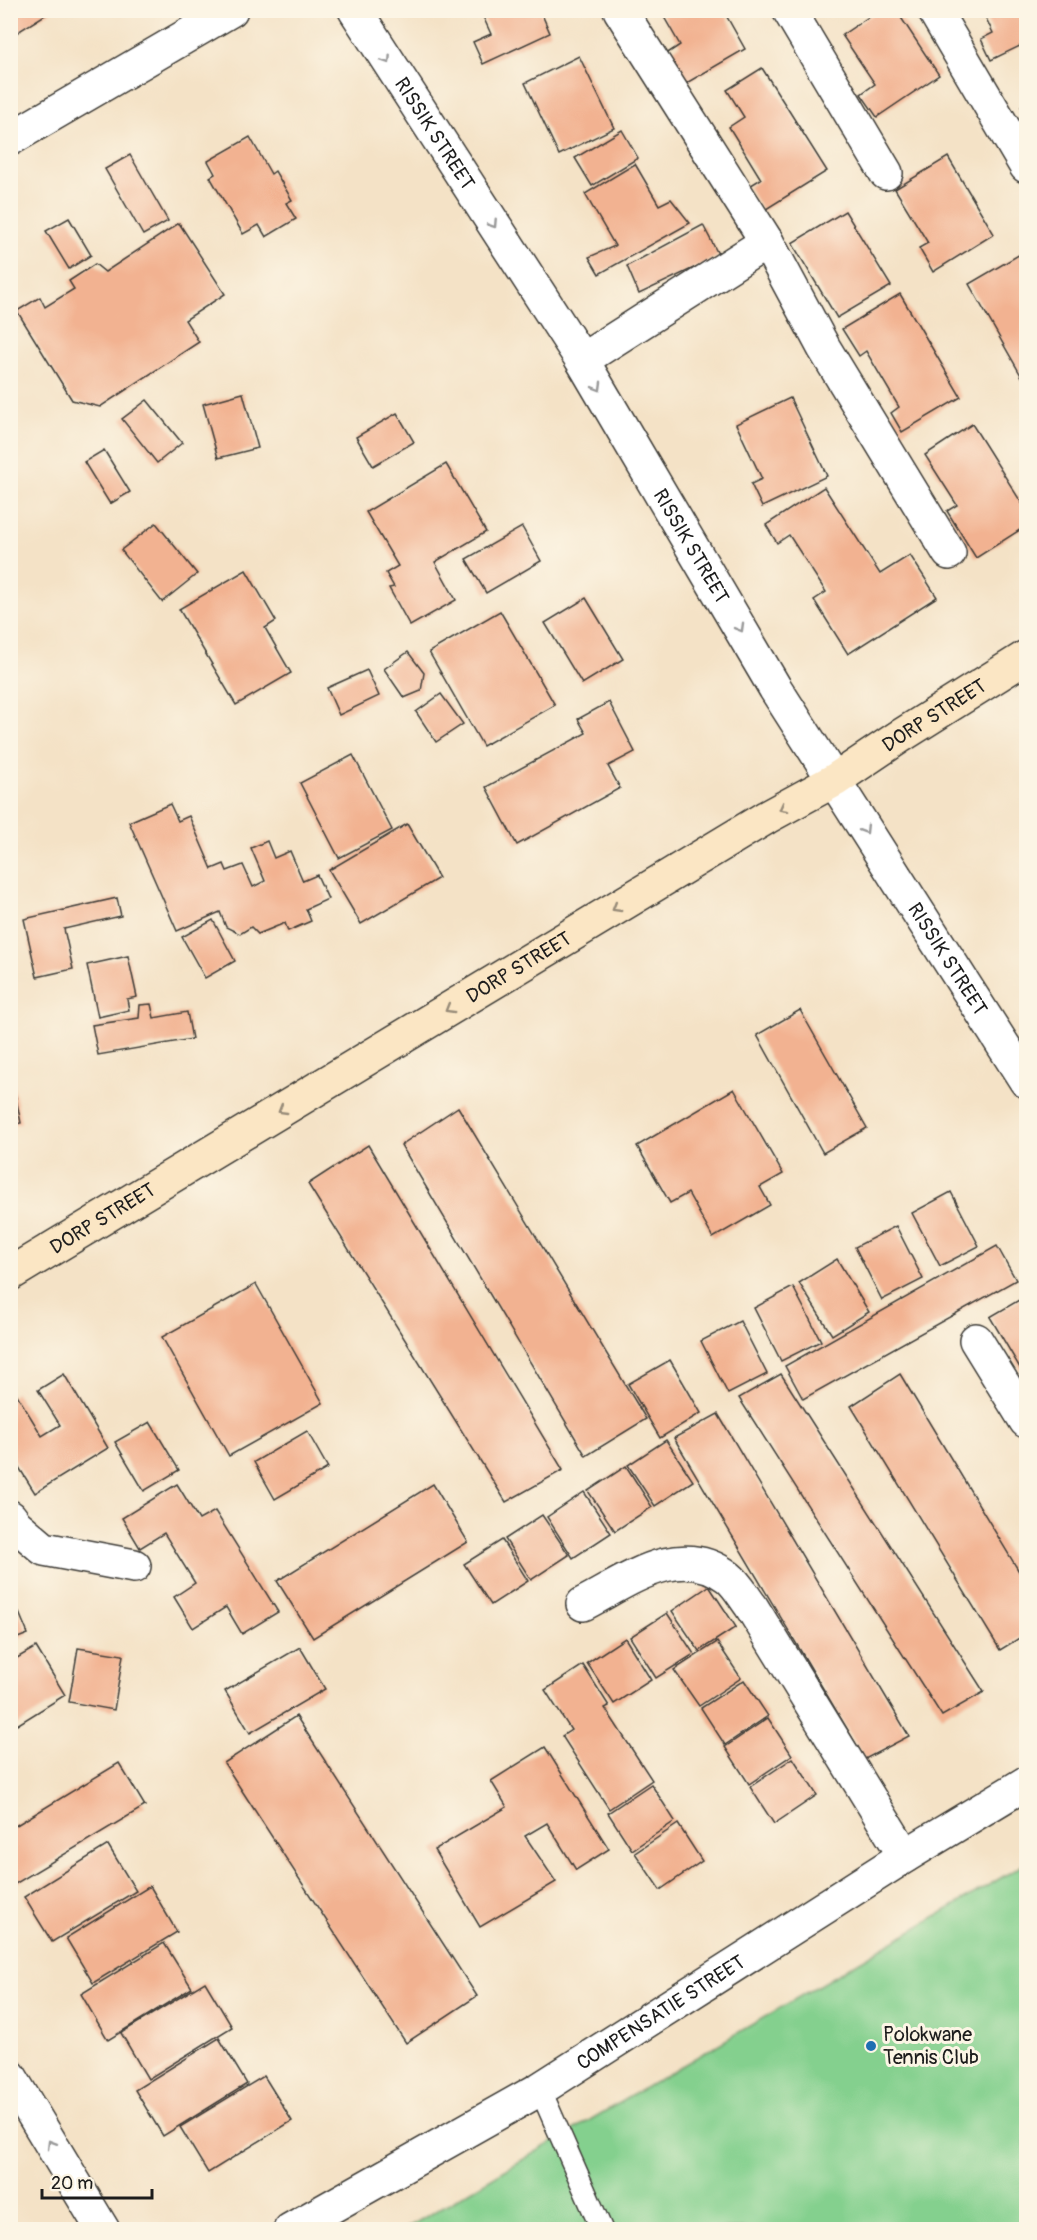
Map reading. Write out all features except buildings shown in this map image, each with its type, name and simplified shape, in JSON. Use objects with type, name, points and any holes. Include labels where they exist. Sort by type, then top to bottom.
[{"type":"street","points":[[10,139],[231,10]]},
{"type":"street","name":"RISSIK STREET","points":[[355,10],[582,360],[775,688],[1026,1081]]},
{"type":"street","points":[[620,10],[767,242],[824,348],[949,553]]},
{"type":"street","points":[[789,10],[886,173]]},
{"type":"street","points":[[934,10],[1026,166]]},
{"type":"street","points":[[582,360],[767,242]]},
{"type":"street","name":"DORP STREET","points":[[10,1274],[767,817],[835,780],[1026,657]]},
{"type":"street","points":[[976,1340],[1026,1421]]},
{"type":"street","points":[[10,1517],[16,1525],[44,1548],[134,1566]]},
{"type":"street","points":[[583,1604],[663,1564],[685,1561],[707,1565],[730,1578],[751,1606],[904,1856]]},
{"type":"street","name":"COMPENSATIE STREET","points":[[290,2229],[540,2089],[904,1856],[1026,1783]]},
{"type":"street","points":[[10,2076],[103,2229]]},
{"type":"lane","points":[[540,2089],[602,2229]]},
{"type":"green space","name":"Polokwane Tennis Club","points":[[1026,1863],[1026,2229],[405,2229]]},
{"type":"place","name":"Polokwane Tennis Club","points":[[871,2046]]}]
